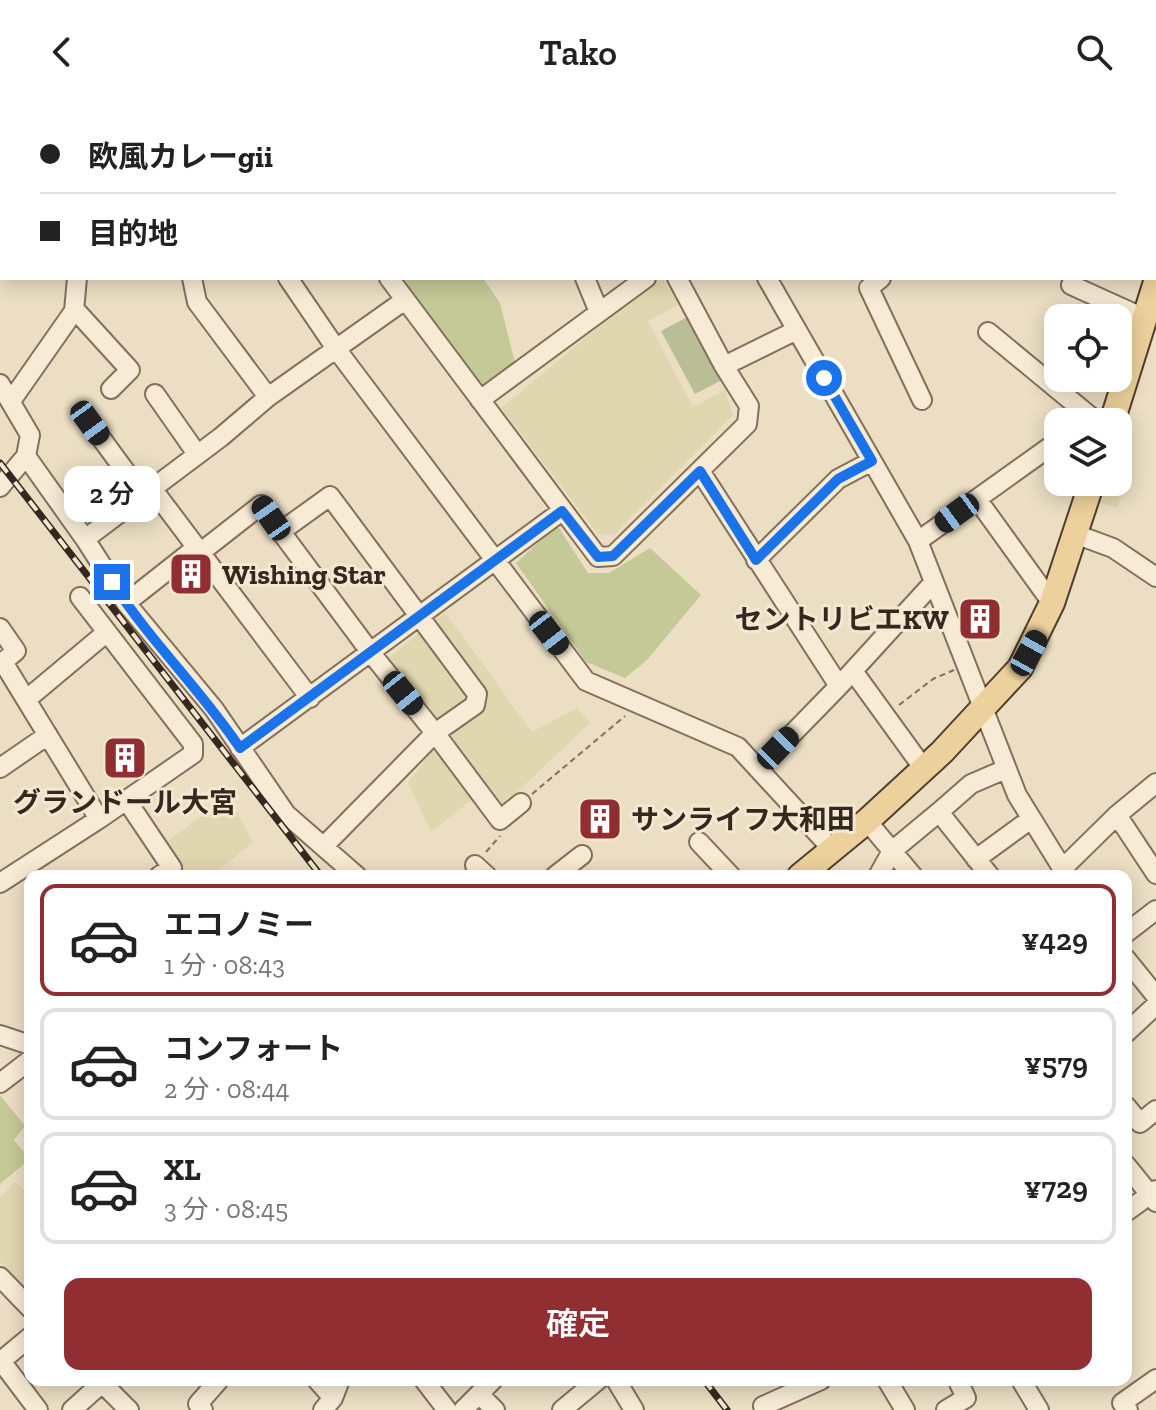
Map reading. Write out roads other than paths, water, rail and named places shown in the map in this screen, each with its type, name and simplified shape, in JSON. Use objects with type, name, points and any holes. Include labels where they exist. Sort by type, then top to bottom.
[{"type":"main road","points":[[1106,408],[1149,325],[1156,282]]},
{"type":"main road","points":[[807,870],[924,769],[985,709],[1020,668],[1052,603],[1087,496]]},
{"type":"street","points":[[11,401],[74,311],[77,280]]},
{"type":"street","points":[[192,280],[197,302],[268,397]]},
{"type":"street","points":[[289,280],[337,350],[586,681],[738,747],[832,849]]},
{"type":"street","points":[[390,280],[598,557],[613,556],[747,424],[749,406],[678,280]]},
{"type":"street","points":[[586,280],[599,312]]},
{"type":"street","points":[[480,400],[643,280]]},
{"type":"street","points":[[768,280],[918,541],[1006,769],[1031,819],[1064,870]]},
{"type":"street","points":[[871,281],[922,400]]},
{"type":"street","points":[[1071,285],[1149,325]]},
{"type":"street","points":[[85,539],[268,397],[405,300]]},
{"type":"street","points":[[74,311],[130,370],[111,389]]},
{"type":"street","points":[[724,366],[797,330]]},
{"type":"street","points":[[988,332],[1085,408]]},
{"type":"street","points":[[0,384],[30,435],[26,456],[0,487]]},
{"type":"street","points":[[155,394],[197,454]]},
{"type":"street","points":[[90,423],[199,549],[310,698]]},
{"type":"street","points":[[918,541],[1044,451]]},
{"type":"street","points":[[26,456],[126,603],[214,709],[286,814],[350,870]]},
{"type":"street","points":[[756,560],[838,479],[872,461]]},
{"type":"street","points":[[700,471],[839,686]]},
{"type":"street","points":[[280,532],[330,496],[477,694],[475,705],[435,733],[324,846]]},
{"type":"street","points":[[977,499],[1052,603]]},
{"type":"street","points":[[126,603],[261,505],[500,820],[521,803]]},
{"type":"street","points":[[240,748],[562,511]]},
{"type":"street","points":[[1075,534],[1113,548],[1156,577]]},
{"type":"street","points":[[758,769],[934,582]]},
{"type":"street","points":[[0,883],[193,754],[193,744],[80,597]]},
{"type":"street","points":[[0,628],[16,651],[3,662],[99,819]]},
{"type":"street","points":[[27,699],[107,632]]},
{"type":"street","points":[[853,671],[924,769]]},
{"type":"street","points":[[0,768],[48,735]]},
{"type":"street","points":[[881,870],[892,851],[971,784],[1006,769]]},
{"type":"street","points":[[1067,870],[1117,815],[1156,783]]},
{"type":"street","points":[[127,801],[167,870]]},
{"type":"street","points":[[939,812],[985,870]]},
{"type":"street","points":[[1117,815],[1156,874]]},
{"type":"street","points":[[976,859],[1031,819]]},
{"type":"street","points":[[867,821],[908,870]]},
{"type":"street","points":[[699,842],[725,870]]},
{"type":"street","points":[[563,870],[582,855]]},
{"type":"street","points":[[1132,928],[1156,910]]},
{"type":"street","points":[[1132,966],[1156,996]]},
{"type":"street","points":[[1132,1027],[1156,1005]]},
{"type":"street","points":[[0,1035],[24,1054]]},
{"type":"street","points":[[0,1083],[24,1062]]},
{"type":"street","points":[[1132,1113],[1140,1123],[1156,1110]]},
{"type":"street","points":[[1132,1171],[1154,1195],[1132,1208]]},
{"type":"street","points":[[0,1277],[24,1302]]},
{"type":"street","points":[[24,1342],[1,1361],[38,1410]]},
{"type":"street","points":[[1128,1410],[1122,1403],[1156,1379]]},
{"type":"street","points":[[72,1410],[95,1386]]},
{"type":"street","points":[[105,1386],[129,1410]]},
{"type":"street","points":[[203,1410],[198,1404],[214,1386]]},
{"type":"street","points":[[429,1386],[447,1410]]},
{"type":"street","points":[[463,1410],[487,1386]]},
{"type":"street","points":[[562,1410],[591,1386]]},
{"type":"street","points":[[620,1386],[634,1410]]},
{"type":"street","points":[[763,1406],[808,1386]]},
{"type":"street","points":[[891,1386],[905,1410]]},
{"type":"street","points":[[946,1410],[966,1398],[960,1386]]},
{"type":"street","points":[[1025,1386],[1039,1410]]},
{"type":"street","points":[[479,1394],[495,1410]]},
{"type":"railway","points":[[0,463],[316,870]]},
{"type":"railway","points":[[709,1386],[727,1410]]},
{"type":"place","name":"Wishing Star","points":[[191,574]]},
{"type":"place","name":"セントリビエKW","points":[[980,619]]},
{"type":"place","name":"グランドール大宮","points":[[125,758]]},
{"type":"place","name":"サンライフ大和田","points":[[600,819]]}]
